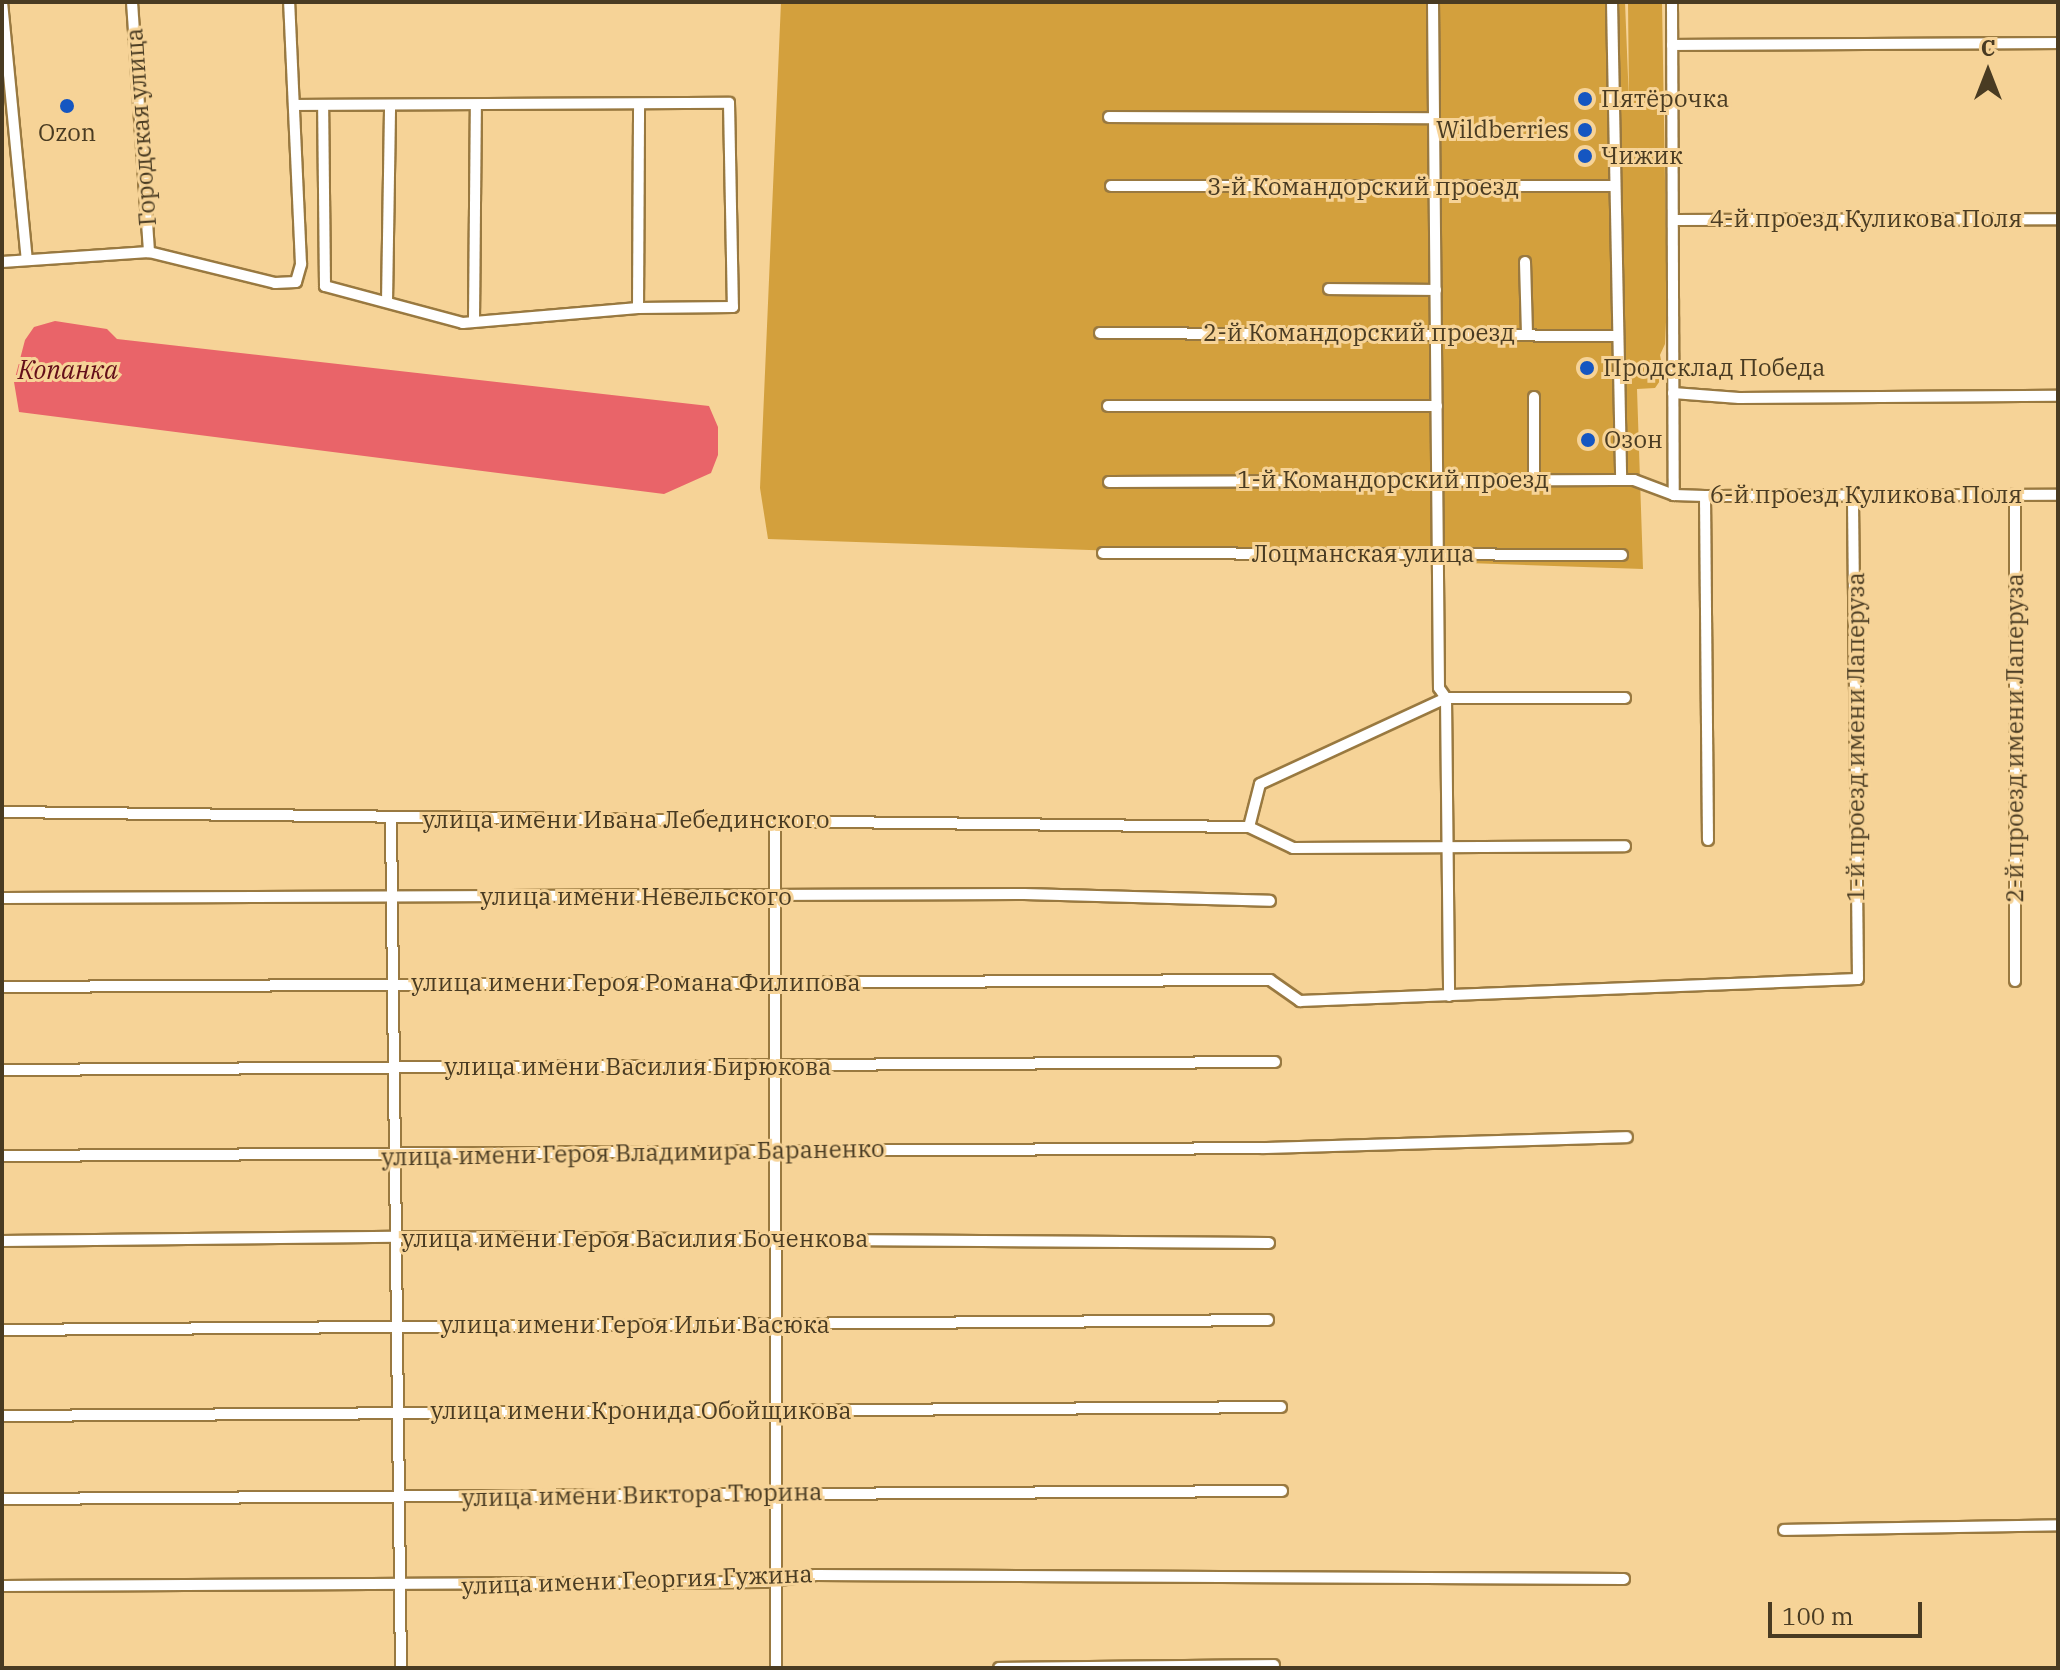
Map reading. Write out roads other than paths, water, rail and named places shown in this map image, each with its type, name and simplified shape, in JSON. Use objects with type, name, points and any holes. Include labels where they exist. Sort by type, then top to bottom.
[{"type":"street","points":[[2,2],[27,260]]},
{"type":"street","name":"Городская улица","points":[[132,2],[149,252]]},
{"type":"street","points":[[2,262],[149,252],[275,283],[296,282],[301,264],[289,2]]},
{"type":"street","points":[[1433,2],[1439,688],[1446,698],[1449,996]]},
{"type":"street","points":[[1612,2],[1621,480]]},
{"type":"street","points":[[1672,2],[1674,495]]},
{"type":"street","points":[[1672,45],[2058,43]]},
{"type":"street","points":[[295,105],[729,103],[733,307],[638,308],[474,321],[325,286],[323,106]]},
{"type":"street","points":[[638,308],[639,104]]},
{"type":"street","points":[[474,321],[476,105]]},
{"type":"street","points":[[387,302],[390,106]]},
{"type":"street","points":[[1109,117],[1434,118]]},
{"type":"street","name":"3-й Командорский проезд","points":[[1111,186],[1614,186]]},
{"type":"street","name":"4-й проезд Куликова Поля","points":[[1673,220],[2058,219]]},
{"type":"street","points":[[1525,262],[1527,333]]},
{"type":"street","points":[[1329,289],[1436,290]]},
{"type":"street","name":"2-й Командорский проезд","points":[[1100,333],[1527,333],[1618,336]]},
{"type":"street","points":[[1673,393],[1739,398],[2058,396]]},
{"type":"street","points":[[1534,397],[1534,479]]},
{"type":"street","points":[[1108,406],[1437,406]]},
{"type":"street","name":"1-й Командорский проезд","points":[[1109,482],[1621,480],[1674,495]]},
{"type":"street","name":"6-й проезд Куликова Поля","points":[[1674,495],[2058,495]]},
{"type":"street","name":"1-й проезд имени Лаперуза","points":[[1449,996],[1858,979],[1853,495]]},
{"type":"street","name":"2-й проезд имени Лаперуза","points":[[2015,495],[2015,981]]},
{"type":"street","points":[[1705,496],[1708,840]]},
{"type":"street","name":"Лоцманская улица","points":[[1103,553],[1622,555]]},
{"type":"street","points":[[1625,698],[1446,698],[1260,784],[1249,827],[1293,848],[1625,846]]},
{"type":"street","name":"улица имени Ивана Лебединского","points":[[2,812],[1249,827]]},
{"type":"street","points":[[391,818],[401,1668]]},
{"type":"street","points":[[775,821],[776,1668]]},
{"type":"street","name":"улица имени Невельского","points":[[2,898],[392,899],[1024,894],[1270,901]]},
{"type":"street","name":"улица имени Героя Романа Филипова","points":[[2,987],[1270,980],[1300,1001],[1449,996]]},
{"type":"street","name":"улица имени Василия Бирюкова","points":[[2,1070],[1275,1062]]},
{"type":"street","name":"улица имени Героя Владимира Бараненко","points":[[2,1156],[395,1156],[1263,1148],[1627,1137]]},
{"type":"street","name":"улица имени Героя Василия Боченкова","points":[[2,1241],[396,1237],[1269,1243]]},
{"type":"street","name":"улица имени Героя Ильи Васюка","points":[[2,1330],[1268,1320]]},
{"type":"street","name":"улица имени Кронида Обойщикова","points":[[2,1416],[1281,1407]]},
{"type":"street","name":"улица имени Виктора Тюрина","points":[[2,1499],[776,1496],[908,1490],[1282,1491]]},
{"type":"street","points":[[1784,1530],[2058,1525]]},
{"type":"street","name":"улица имени Георгия Гужина","points":[[2,1586],[400,1586],[776,1581],[830,1575],[1624,1579]]},
{"type":"street","points":[[999,1668],[1274,1665]]},
{"type":"water","name":"Копанка","points":[[55,321],[107,329],[117,339],[709,406],[718,427],[718,455],[711,473],[664,494],[19,412],[14,382],[25,340],[34,327]]},
{"type":"place","name":"Пятёрочка","points":[[1585,99]]},
{"type":"place","name":"Ozon","points":[[67,106]]},
{"type":"place","name":"Wildberries","points":[[1585,130]]},
{"type":"place","name":"Чижик","points":[[1585,156]]},
{"type":"place","name":"Продсклад Победа","points":[[1587,368]]},
{"type":"place","name":"Озон","points":[[1588,440]]}]
